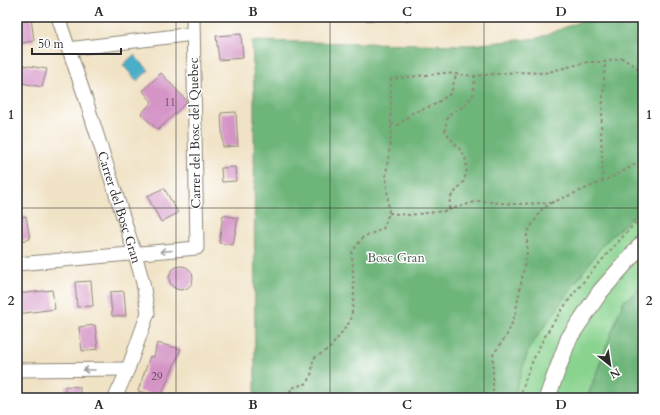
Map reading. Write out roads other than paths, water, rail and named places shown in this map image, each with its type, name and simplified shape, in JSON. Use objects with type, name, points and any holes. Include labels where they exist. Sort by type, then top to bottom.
[{"type":"street","name":"Carrer del Bosc Gran","points":[[58,17],[135,254],[143,283],[148,313],[128,369],[115,398]]},
{"type":"street","name":"Carrer del Bosc del Quebec","points":[[135,254],[197,248],[193,17]]},
{"type":"street","points":[[68,49],[193,34]]},
{"type":"street","points":[[547,398],[569,338],[600,292],[643,243]]},
{"type":"street","points":[[17,264],[135,254]]},
{"type":"street","points":[[17,370],[128,369]]},
{"type":"lane","points":[[368,17],[464,17]]},
{"type":"water","points":[[134,55],[149,70],[137,81],[123,65]]},
{"type":"park label","name":"Bosc Gran","points":[[396,257]]}]
